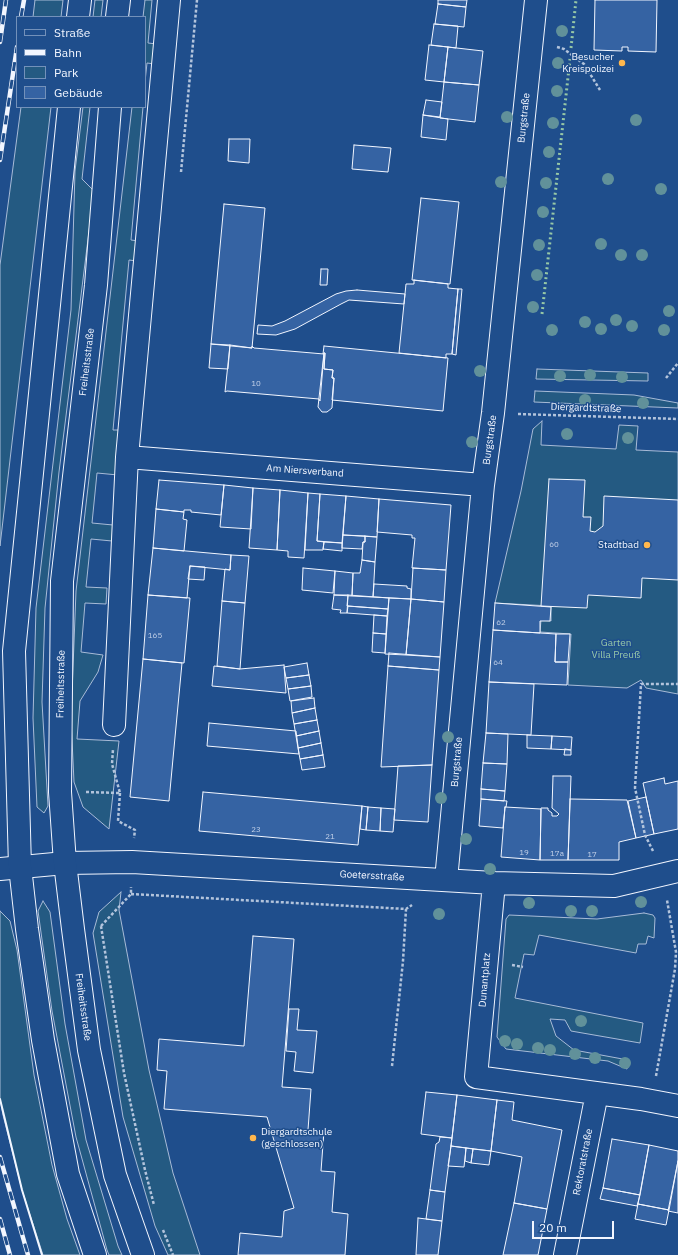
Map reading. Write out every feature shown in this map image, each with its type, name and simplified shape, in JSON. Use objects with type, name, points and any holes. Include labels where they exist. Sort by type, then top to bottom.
[{"type":"street","points":[[78,16],[80,0]]},
{"type":"street","points":[[118,16],[119,0]]},
{"type":"street","points":[[114,725],[127,457],[169,0]]},
{"type":"street","name":"Burgstraße","points":[[446,880],[483,485],[493,413],[536,0]]},
{"type":"street","points":[[69,108],[14,651],[10,868],[27,930],[43,1040],[68,1174],[95,1255]]},
{"type":"street","name":"Freiheitsstraße","points":[[110,108],[96,285],[62,581],[60,792],[65,863],[89,1050],[115,1175],[143,1255]]},
{"type":"street","name":"Am Niersverband","points":[[127,457],[483,485]]},
{"type":"street","name":"Goetersstraße","points":[[10,868],[65,863],[132,862],[494,883],[614,886],[671,873]]},
{"type":"street","name":"Dunantplatz","points":[[494,883],[476,1077],[597,1093]]},
{"type":"street","points":[[597,1093],[678,1106]]},
{"type":"street","name":"Rektoratstraße","points":[[565,1255],[597,1093]]},
{"type":"path","points":[[532,38],[564,49],[584,64],[600,90]]},
{"type":"path","points":[[666,378],[678,363]]},
{"type":"path","name":"Diergardtstraße","points":[[493,413],[678,419]]},
{"type":"path","points":[[646,1100],[675,969],[676,952],[671,873],[645,835],[635,788],[641,684],[678,684]]},
{"type":"path","points":[[130,894],[406,909],[446,880]]},
{"type":"path","points":[[392,1066],[403,962],[406,909]]},
{"type":"path","points":[[101,926],[124,1072],[145,1170],[155,1207]]},
{"type":"path","points":[[162,1228],[174,1255]]},
{"type":"green space","points":[[35,0],[63,0],[61,16],[33,16]]},
{"type":"green space","points":[[95,0],[103,0],[101,16],[93,16]]},
{"type":"green space","points":[[145,0],[152,0],[148,43],[157,44],[155,64],[147,63],[146,72],[146,16],[143,16]]},
{"type":"green space","points":[[21,108],[51,108],[0,546],[0,265]]},
{"type":"green space","points":[[83,108],[90,108],[82,179],[94,191],[59,472],[45,608],[42,702],[48,806],[44,813],[37,807],[33,718],[36,608],[71,310],[75,171]]},
{"type":"green space","points":[[132,108],[143,108],[131,240],[139,241],[137,261],[129,260],[113,430],[122,430],[118,475],[97,473],[92,523],[113,525],[112,541],[91,539],[86,587],[107,588],[106,604],[85,603],[81,652],[103,655],[98,672],[80,701],[77,739],[119,741],[109,829],[83,807],[74,782],[71,719],[76,591]]},
{"type":"green space","points":[[537,369],[648,373],[648,381],[536,379]]},
{"type":"green space","points":[[535,391],[634,395],[678,403],[678,408],[534,402]]},
{"type":"green space","name":"Garten Villa Preuß","points":[[542,421],[541,445],[616,449],[619,425],[638,426],[636,450],[678,452],[678,694],[646,688],[641,680],[627,688],[568,685],[571,634],[540,632],[541,620],[551,621],[551,606],[495,603],[521,491],[533,429]]},
{"type":"green space","points":[[121,892],[119,910],[149,1070],[173,1173],[200,1255],[168,1255],[155,1226],[123,1117],[93,933],[99,912]]},
{"type":"green space","points":[[43,901],[50,912],[65,1024],[86,1140],[122,1255],[109,1255],[107,1250],[76,1137],[52,1011],[38,911]]},
{"type":"green space","points":[[0,911],[10,921],[17,950],[34,1075],[52,1165],[67,1219],[80,1255],[43,1255],[22,1190],[3,1115],[0,1099]]},
{"type":"green space","points":[[644,913],[653,915],[655,918],[654,938],[648,936],[646,944],[638,944],[636,953],[539,935],[534,955],[524,954],[515,998],[643,1023],[640,1043],[571,1031],[565,1020],[550,1019],[556,1036],[574,1050],[628,1060],[627,1069],[608,1061],[506,1049],[497,1037],[506,919],[509,915],[597,919]]},
{"type":"building","points":[[438,0],[467,0],[466,7],[438,4]]},
{"type":"building","points":[[595,0],[657,0],[656,52],[628,51],[628,47],[622,47],[622,51],[594,50]]},
{"type":"building","points":[[438,4],[466,7],[464,27],[435,24]]},
{"type":"building","points":[[434,24],[458,26],[456,48],[431,45]]},
{"type":"building","points":[[429,45],[448,47],[444,82],[425,80]]},
{"type":"building","points":[[448,47],[483,51],[479,85],[444,82]]},
{"type":"building","points":[[444,82],[479,85],[475,122],[440,118]]},
{"type":"building","points":[[426,100],[442,102],[440,117],[423,115]]},
{"type":"building","points":[[423,115],[448,119],[446,140],[421,137]]},
{"type":"building","points":[[229,139],[250,139],[249,163],[228,161]]},
{"type":"building","points":[[354,145],[391,148],[388,172],[352,169]]},
{"type":"building","points":[[421,198],[459,202],[450,284],[412,280]]},
{"type":"building","points":[[224,204],[265,208],[252,348],[211,344]]},
{"type":"building","points":[[321,269],[328,269],[327,285],[320,285]]},
{"type":"building","points":[[414,280],[448,284],[448,288],[458,289],[452,354],[446,354],[446,358],[399,353],[406,284],[414,284]]},
{"type":"building","points":[[458,289],[462,289],[456,355],[452,354]]},
{"type":"building","points":[[357,290],[405,294],[404,304],[349,300],[295,329],[276,335],[257,334],[258,325],[272,326],[285,321],[336,294]]},
{"type":"building","points":[[211,344],[230,345],[228,369],[209,368]]},
{"type":"building","points":[[230,345],[324,354],[320,401],[319,399],[225,392]]},
{"type":"building","points":[[324,346],[448,358],[443,411],[332,400],[334,378],[332,378],[333,370],[324,369]]},
{"type":"building","points":[[324,353],[324,369],[333,370],[332,378],[334,378],[332,408],[327,412],[322,412],[318,407]]},
{"type":"building","points":[[549,479],[585,480],[583,517],[591,517],[590,531],[595,532],[603,526],[604,496],[678,500],[678,580],[642,578],[641,598],[588,595],[587,608],[541,606]]},
{"type":"building","points":[[159,480],[224,485],[221,515],[191,512],[191,510],[184,510],[184,512],[156,509]]},
{"type":"building","points":[[224,485],[253,488],[251,529],[220,527]]},
{"type":"building","points":[[253,488],[280,490],[277,550],[249,548]]},
{"type":"building","points":[[280,490],[308,493],[304,558],[288,557],[288,551],[277,550]]},
{"type":"building","points":[[308,493],[320,494],[317,541],[324,542],[323,550],[305,550]]},
{"type":"building","points":[[320,494],[346,496],[342,543],[317,541]]},
{"type":"building","points":[[346,496],[379,499],[377,537],[343,535]]},
{"type":"building","points":[[379,499],[451,505],[446,570],[412,568],[415,538],[412,538],[412,535],[377,532]]},
{"type":"building","points":[[156,509],[184,512],[183,519],[187,520],[184,551],[153,548]]},
{"type":"building","points":[[343,535],[365,536],[365,542],[363,542],[362,549],[342,548]]},
{"type":"building","points":[[365,536],[377,537],[375,562],[362,560],[363,542],[365,542]]},
{"type":"building","points":[[324,542],[342,543],[342,551],[323,549]]},
{"type":"building","points":[[153,548],[231,555],[230,570],[190,566],[187,598],[148,595]]},
{"type":"building","points":[[231,555],[249,556],[245,603],[222,601],[225,569],[230,570]]},
{"type":"building","points":[[362,560],[375,562],[373,597],[352,596],[353,573],[360,573]]},
{"type":"building","points":[[190,566],[205,567],[204,580],[188,579]]},
{"type":"building","points":[[303,568],[335,571],[333,593],[302,590]]},
{"type":"building","points":[[413,568],[446,570],[444,602],[411,599]]},
{"type":"building","points":[[335,571],[353,573],[352,596],[334,595]]},
{"type":"building","points":[[374,584],[407,586],[407,588],[411,589],[411,599],[373,597]]},
{"type":"building","points":[[148,595],[190,598],[184,663],[143,659]]},
{"type":"building","points":[[334,595],[348,595],[347,613],[340,613],[341,610],[332,609]]},
{"type":"building","points":[[348,595],[389,598],[388,609],[347,606]]},
{"type":"building","points":[[389,598],[411,599],[406,655],[385,654]]},
{"type":"building","points":[[411,599],[444,602],[440,657],[406,655]]},
{"type":"building","points":[[222,601],[245,603],[240,669],[217,666]]},
{"type":"building","points":[[495,603],[551,607],[550,621],[540,621],[540,633],[493,630]]},
{"type":"building","points":[[348,606],[388,609],[387,616],[347,613]]},
{"type":"building","points":[[374,615],[387,616],[386,634],[373,633]]},
{"type":"building","points":[[493,630],[556,634],[555,662],[568,662],[567,685],[489,682]]},
{"type":"building","points":[[373,633],[386,634],[385,653],[372,652]]},
{"type":"building","points":[[556,634],[570,634],[568,662],[555,662]]},
{"type":"building","points":[[389,653],[440,657],[439,670],[388,666]]},
{"type":"building","points":[[143,659],[182,663],[169,801],[130,797]]},
{"type":"building","points":[[307,663],[309,675],[286,678],[284,667]]},
{"type":"building","points":[[284,665],[286,693],[212,686],[214,666],[240,669]]},
{"type":"building","points":[[388,666],[439,670],[432,765],[381,767]]},
{"type":"building","points":[[309,675],[311,686],[288,689],[286,678]]},
{"type":"building","points":[[489,682],[534,684],[531,735],[486,733]]},
{"type":"building","points":[[311,686],[312,697],[290,701],[288,689]]},
{"type":"building","points":[[314,698],[315,708],[292,713],[291,701]]},
{"type":"building","points":[[315,708],[317,720],[294,724],[292,713]]},
{"type":"building","points":[[317,720],[319,731],[296,736],[294,724]]},
{"type":"building","points":[[209,723],[296,731],[299,754],[207,746]]},
{"type":"building","points":[[319,731],[321,743],[298,748],[296,736]]},
{"type":"building","points":[[486,733],[508,734],[507,764],[483,763]]},
{"type":"building","points":[[527,735],[552,736],[551,749],[527,748]]},
{"type":"building","points":[[552,736],[572,737],[571,750],[551,749]]},
{"type":"building","points":[[321,743],[323,755],[300,759],[298,748]]},
{"type":"building","points":[[565,749],[571,750],[571,755],[564,755]]},
{"type":"building","points":[[323,755],[325,767],[302,770],[300,759]]},
{"type":"building","points":[[483,763],[507,764],[505,791],[481,789]]},
{"type":"building","points":[[432,765],[428,822],[394,820],[398,766]]},
{"type":"building","points":[[553,776],[571,776],[568,860],[540,860],[541,808],[548,808],[548,810],[552,813],[552,816],[557,816],[559,814],[552,808]]},
{"type":"building","points":[[664,778],[665,784],[678,781],[678,829],[654,834],[643,783]]},
{"type":"building","points":[[481,789],[505,791],[504,801],[481,799]]},
{"type":"building","points":[[203,792],[362,806],[358,845],[199,831]]},
{"type":"building","points":[[646,797],[654,834],[636,838],[628,801]]},
{"type":"building","points":[[481,799],[507,801],[503,828],[479,826]]},
{"type":"building","points":[[570,799],[627,800],[636,838],[619,842],[619,860],[568,860]]},
{"type":"building","points":[[362,806],[368,807],[366,830],[360,829]]},
{"type":"building","points":[[368,807],[381,808],[380,831],[366,830]]},
{"type":"building","points":[[505,807],[541,809],[540,860],[501,857]]},
{"type":"building","points":[[381,808],[395,809],[393,832],[380,831]]},
{"type":"building","points":[[253,936],[294,939],[282,1087],[311,1089],[308,1130],[324,1131],[321,1171],[335,1172],[332,1212],[348,1214],[345,1255],[238,1255],[240,1233],[282,1237],[284,1211],[294,1208],[267,1117],[164,1109],[167,1071],[157,1070],[159,1039],[244,1046]]},
{"type":"building","points":[[289,1009],[299,1009],[297,1030],[317,1031],[313,1073],[294,1071],[296,1052],[286,1051]]},
{"type":"building","points":[[426,1092],[457,1095],[452,1138],[421,1134]]},
{"type":"building","points":[[457,1095],[497,1100],[491,1151],[451,1146]]},
{"type":"building","points":[[497,1100],[514,1102],[512,1120],[562,1130],[547,1209],[514,1203],[522,1157],[491,1151]]},
{"type":"building","points":[[440,1137],[452,1138],[445,1192],[430,1190],[436,1144],[439,1142]]},
{"type":"building","points":[[612,1139],[649,1145],[640,1195],[603,1188]]},
{"type":"building","points":[[649,1145],[678,1151],[678,1161],[669,1210],[638,1204]]},
{"type":"building","points":[[451,1146],[466,1148],[464,1167],[448,1166]]},
{"type":"building","points":[[466,1148],[473,1149],[471,1163],[465,1161]]},
{"type":"building","points":[[473,1149],[491,1151],[489,1165],[471,1163]]},
{"type":"building","points":[[678,1161],[678,1213],[668,1211]]},
{"type":"building","points":[[603,1188],[640,1195],[637,1206],[600,1199]]},
{"type":"building","points":[[430,1190],[445,1192],[442,1221],[426,1219]]},
{"type":"building","points":[[514,1203],[547,1209],[538,1255],[503,1255]]},
{"type":"building","points":[[638,1204],[669,1210],[666,1225],[635,1219]]},
{"type":"building","points":[[418,1218],[442,1221],[438,1255],[416,1255]]},
{"type":"railway","points":[[0,42],[6,0]]},
{"type":"railway","points":[[21,16],[24,0]]},
{"type":"railway","points":[[0,160],[16,54]]},
{"type":"railway","points":[[0,1157],[28,1255]]},
{"type":"railway","points":[[0,1219],[10,1255]]},
{"type":"hedge","points":[[571,48],[576,0]]},
{"type":"hedge","points":[[542,314],[570,59]]},
{"type":"wall","points":[[0,1099],[22,1190],[42,1255]]},
{"type":"place","name":"Besucher Kreispolizei","points":[[622,63]]},
{"type":"place","name":"Stadtbad","points":[[647,545]]},
{"type":"place","name":"Diergardtschule (geschlossen)","points":[[253,1138]]}]
